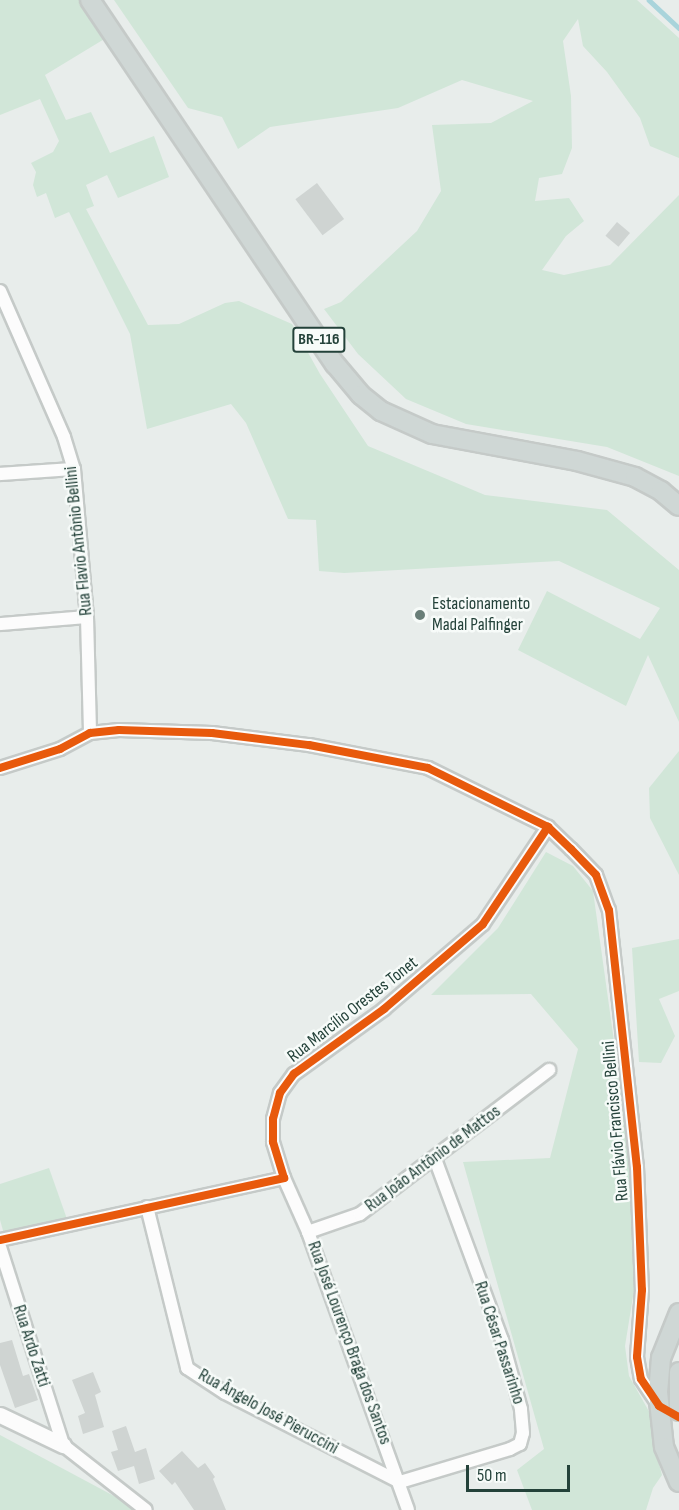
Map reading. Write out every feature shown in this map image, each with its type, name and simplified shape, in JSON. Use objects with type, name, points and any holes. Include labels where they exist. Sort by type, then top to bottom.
[{"type":"main road","name":"BR-116","points":[[90,0],[335,364],[361,395],[381,411],[432,434],[577,461],[635,477],[661,491],[679,506]]},
{"type":"main road","points":[[679,1313],[661,1358],[659,1406],[664,1447],[679,1482]]},
{"type":"main road","points":[[679,1372],[679,1411]]},
{"type":"street","name":"Rua Flavio Antônio Bellini","points":[[0,291],[64,437],[74,469],[87,617],[90,733]]},
{"type":"street","points":[[0,474],[74,469]]},
{"type":"street","points":[[0,624],[87,617]]},
{"type":"street","name":"Rua Flávio Francisco Bellini","points":[[90,733],[119,730],[212,734],[309,745],[428,768],[548,827],[596,875],[609,910],[637,1167],[642,1290],[637,1357],[641,1379],[659,1406],[679,1417]]},
{"type":"street","points":[[0,768],[60,749],[90,733]]},
{"type":"street","name":"Rua Marcílio Orestes Tonet","points":[[284,1178],[273,1142],[273,1119],[280,1093],[294,1074],[384,1009],[483,924],[548,827]]},
{"type":"street","name":"Rua João Antônio de Mattos","points":[[308,1232],[360,1214],[549,1070]]},
{"type":"street","name":"Rua César Passarinho","points":[[400,1482],[510,1449],[520,1444],[523,1433],[521,1409],[502,1340],[435,1159]]},
{"type":"street","points":[[0,1240],[284,1178]]},
{"type":"street","name":"Rua José Lourenço Braga dos Santos","points":[[284,1178],[308,1232],[400,1482],[408,1510]]},
{"type":"street","name":"Rua Ângelo José Pieruccini","points":[[147,1207],[186,1368],[225,1393],[400,1482]]},
{"type":"street","name":"Rua Ardo Zatti","points":[[0,1247],[63,1445]]},
{"type":"street","points":[[0,1414],[63,1445],[146,1510]]},
{"type":"green space","points":[[0,0],[79,0],[106,38],[45,75],[66,120],[91,112],[110,153],[154,136],[169,177],[118,198],[107,175],[86,185],[94,206],[86,209],[148,325],[179,324],[225,303],[239,301],[292,324],[320,374],[368,446],[485,495],[607,510],[679,570],[679,722],[648,655],[626,706],[518,650],[547,591],[640,639],[660,608],[559,561],[344,573],[319,571],[316,520],[288,519],[246,423],[231,404],[147,429],[130,334],[69,212],[55,218],[46,193],[37,197],[33,185],[36,172],[31,163],[53,152],[59,141],[40,99],[0,115]]},
{"type":"green space","points":[[114,0],[637,0],[679,38],[679,158],[650,146],[640,118],[607,72],[583,46],[578,19],[563,41],[571,96],[572,148],[562,174],[539,178],[535,201],[569,198],[584,221],[566,236],[542,270],[564,275],[610,265],[679,195],[679,476],[607,447],[466,424],[406,399],[358,354],[324,309],[341,302],[417,231],[441,191],[432,125],[491,123],[533,101],[462,80],[398,108],[270,127],[238,149],[222,117],[188,108]]},
{"type":"green space","points":[[679,751],[679,875],[650,818],[649,788]]},
{"type":"green space","points":[[546,852],[573,866],[593,891],[632,1170],[635,1284],[625,1346],[629,1376],[651,1415],[651,1434],[662,1475],[653,1488],[646,1510],[532,1510],[517,1470],[544,1449],[463,1162],[550,1158],[578,1049],[531,994],[431,995],[498,928]]},
{"type":"green space","points":[[679,939],[679,991],[659,999],[675,1036],[661,1063],[639,1062],[632,948]]},
{"type":"green space","points":[[49,1168],[67,1219],[4,1234],[0,1220],[0,1184]]},
{"type":"green space","points":[[0,1435],[129,1504],[139,1510],[0,1510]]},
{"type":"building","points":[[317,183],[344,219],[323,235],[295,199]]},
{"type":"building","points":[[617,222],[630,233],[618,247],[605,236]]},
{"type":"building","points":[[12,1340],[23,1376],[29,1374],[38,1400],[15,1408],[0,1365],[0,1343]]},
{"type":"building","points":[[93,1372],[101,1392],[95,1395],[104,1427],[83,1434],[78,1416],[85,1413],[72,1380]]},
{"type":"building","points":[[126,1426],[135,1452],[146,1448],[155,1479],[139,1484],[134,1466],[118,1471],[111,1452],[118,1450],[112,1431]]},
{"type":"building","points":[[182,1451],[198,1468],[205,1463],[215,1477],[213,1479],[226,1510],[194,1510],[175,1482],[172,1485],[159,1471]]},
{"type":"waterway","points":[[649,0],[679,28]]},
{"type":"cycle path","points":[[0,768],[60,749],[90,733],[119,730],[212,733],[309,745],[428,768],[548,827],[596,875],[609,910],[637,1167],[642,1290],[637,1357],[641,1379],[659,1406],[679,1417]]},
{"type":"cycle path","points":[[0,1240],[284,1178],[273,1142],[273,1119],[280,1093],[294,1074],[384,1009],[483,924],[548,827]]},
{"type":"place","name":"Estacionamento Madal Palfinger","points":[[420,615]]}]
